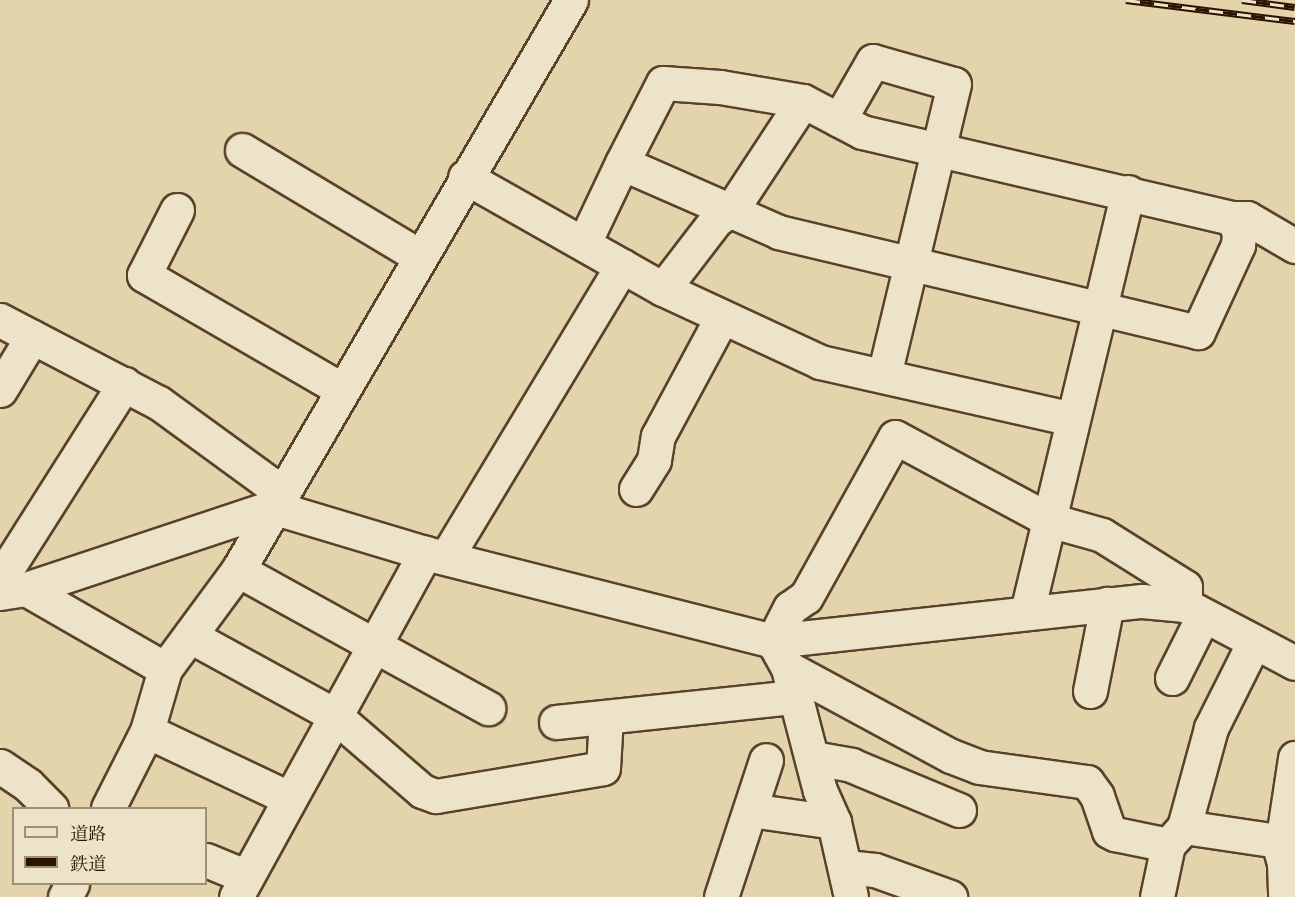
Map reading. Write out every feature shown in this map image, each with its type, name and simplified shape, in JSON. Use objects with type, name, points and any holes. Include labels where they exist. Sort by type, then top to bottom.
[{"type":"street","points":[[109,807],[147,731],[165,669],[238,570],[341,389],[571,0]]},
{"type":"street","points":[[839,120],[873,61],[954,84],[908,263],[884,376]]},
{"type":"street","points":[[584,243],[663,83],[720,87],[803,101],[862,132],[1232,218],[1247,218],[1295,246]]},
{"type":"street","points":[[663,289],[716,220],[732,209],[803,101]]},
{"type":"street","points":[[242,150],[419,256]]},
{"type":"street","points":[[622,164],[732,209],[779,232],[1198,332],[1238,245],[1239,232],[1232,218]]},
{"type":"street","points":[[465,177],[663,289],[721,319],[820,362],[1073,419]]},
{"type":"street","points":[[1027,612],[1128,192]]},
{"type":"street","points":[[177,210],[144,275],[341,389]]},
{"type":"street","points":[[207,861],[242,887],[372,643],[436,555],[622,266]]},
{"type":"street","points":[[636,489],[654,460],[658,436],[721,319]]},
{"type":"street","points":[[0,320],[159,403],[277,500],[436,555],[786,669],[951,756],[979,767],[1087,782],[1097,796],[1109,831],[1176,836],[1286,856]]},
{"type":"street","points":[[0,390],[32,337]]},
{"type":"street","points":[[124,384],[1,578],[8,590],[165,669]]},
{"type":"street","points":[[950,897],[875,870],[848,882],[834,822],[820,791],[813,758],[786,669],[790,608],[806,597],[895,437],[1049,520],[1102,535],[1185,587],[1194,611],[1172,678]]},
{"type":"street","points":[[8,590],[277,500]]},
{"type":"street","points":[[238,570],[488,708]]},
{"type":"street","points":[[556,722],[606,718],[786,669],[1027,612],[1142,601],[1194,611],[1295,663]]},
{"type":"street","points":[[1090,690],[1107,604]]},
{"type":"street","points":[[190,636],[334,715],[422,791],[436,796],[603,768],[606,718]]},
{"type":"street","points":[[1157,897],[1211,728],[1254,642]]},
{"type":"street","points":[[147,731],[289,798]]},
{"type":"street","points":[[813,758],[851,765],[946,805],[951,756]]},
{"type":"street","points":[[1285,897],[1284,831],[1295,758]]},
{"type":"street","points":[[729,895],[750,810],[766,760]]},
{"type":"street","points":[[0,766],[28,785],[50,807]]},
{"type":"street","points":[[750,810],[834,822]]},
{"type":"railway","points":[[1126,0],[1295,21]]},
{"type":"railway","points":[[1242,0],[1295,7]]}]
